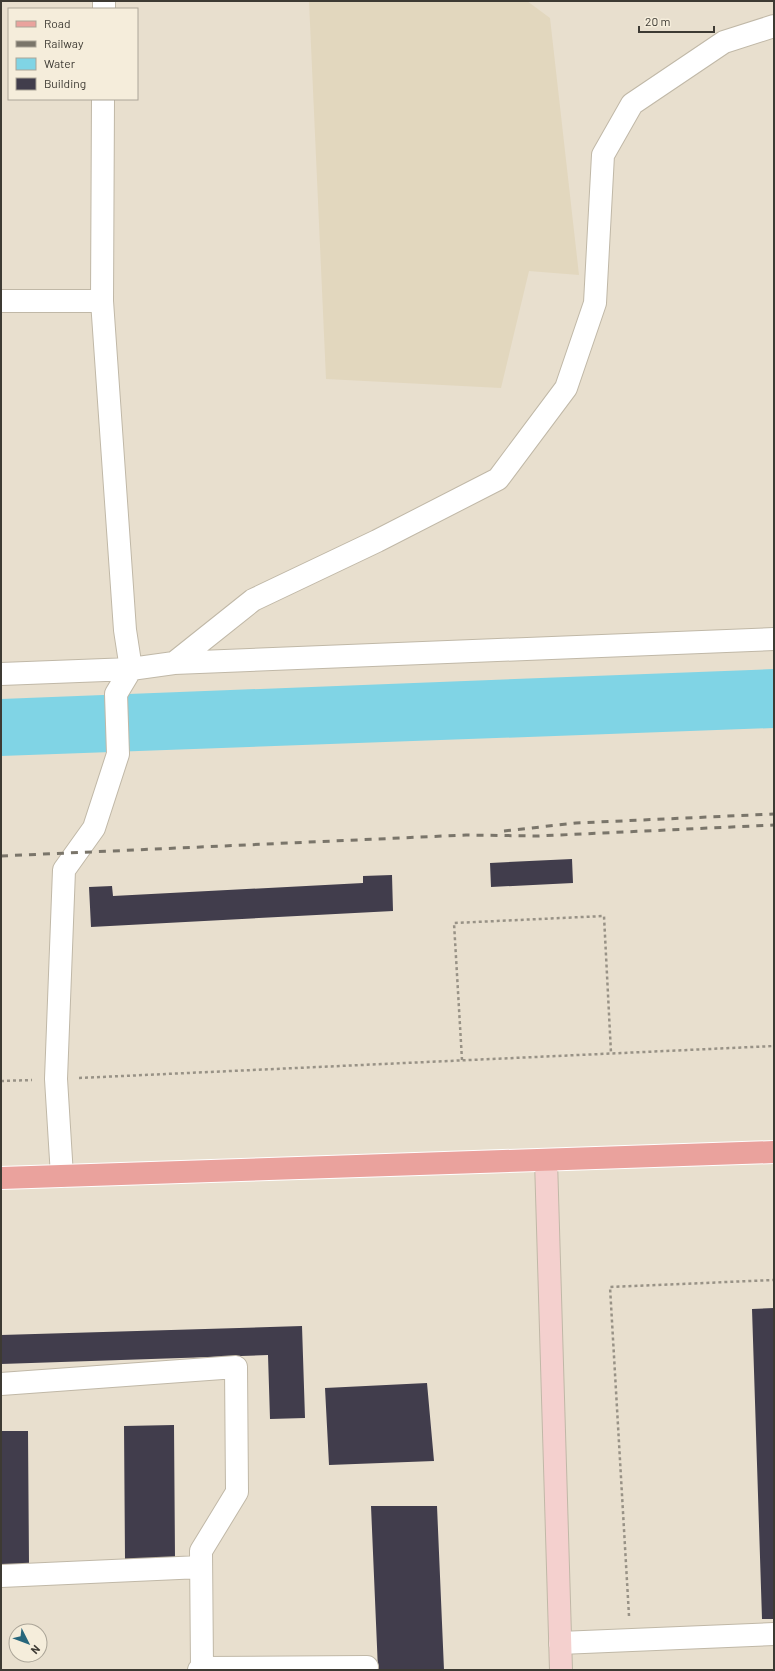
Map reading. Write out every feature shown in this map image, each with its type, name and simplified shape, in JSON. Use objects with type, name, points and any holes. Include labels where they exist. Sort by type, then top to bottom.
[{"type":"main road","points":[[1,1178],[774,1152]]},
{"type":"street","points":[[174,663],[253,600],[377,541],[498,479],[566,388],[595,303],[603,155],[632,104],[724,42],[774,26]]},
{"type":"street","points":[[62,1176],[56,1079],[64,870],[94,828],[118,754],[116,694],[131,669],[124,622],[102,301],[103,100]]},
{"type":"street","points":[[1,301],[102,301]]},
{"type":"street","points":[[1,674],[131,669],[174,663],[774,639]]},
{"type":"street","points":[[546,1160],[561,1670]]},
{"type":"street","points":[[1,1384],[236,1367],[237,1492],[201,1551],[200,1669],[367,1667]]},
{"type":"street","points":[[1,1576],[201,1567]]},
{"type":"street","points":[[560,1644],[774,1634]]},
{"type":"path","points":[[462,1060],[454,923],[604,916],[612,1053]]},
{"type":"path","points":[[1,1081],[774,1046]]},
{"type":"path","points":[[631,1640],[610,1287],[774,1280]]},
{"type":"shaded area","points":[[309,1],[527,1],[550,18],[579,275],[529,271],[501,388],[326,379]]},
{"type":"water","points":[[774,669],[774,728],[1,756],[1,699]]},
{"type":"building","points":[[572,859],[573,883],[491,887],[490,863]]},
{"type":"building","points":[[392,875],[393,911],[91,927],[89,887],[112,886],[113,896],[363,883],[363,876]]},
{"type":"building","points":[[774,1308],[774,1619],[762,1619],[752,1309]]},
{"type":"building","points":[[302,1326],[305,1418],[270,1419],[268,1355],[1,1364],[1,1335]]},
{"type":"building","points":[[427,1383],[434,1461],[329,1465],[325,1388]]},
{"type":"building","points":[[174,1425],[175,1558],[125,1559],[124,1426]]},
{"type":"building","points":[[1,1431],[28,1431],[29,1564],[1,1564]]},
{"type":"building","points":[[371,1506],[437,1506],[444,1670],[378,1670]]},
{"type":"railway","points":[[504,831],[576,823],[774,814]]},
{"type":"railway","points":[[1,856],[466,835],[538,836],[774,825]]}]
